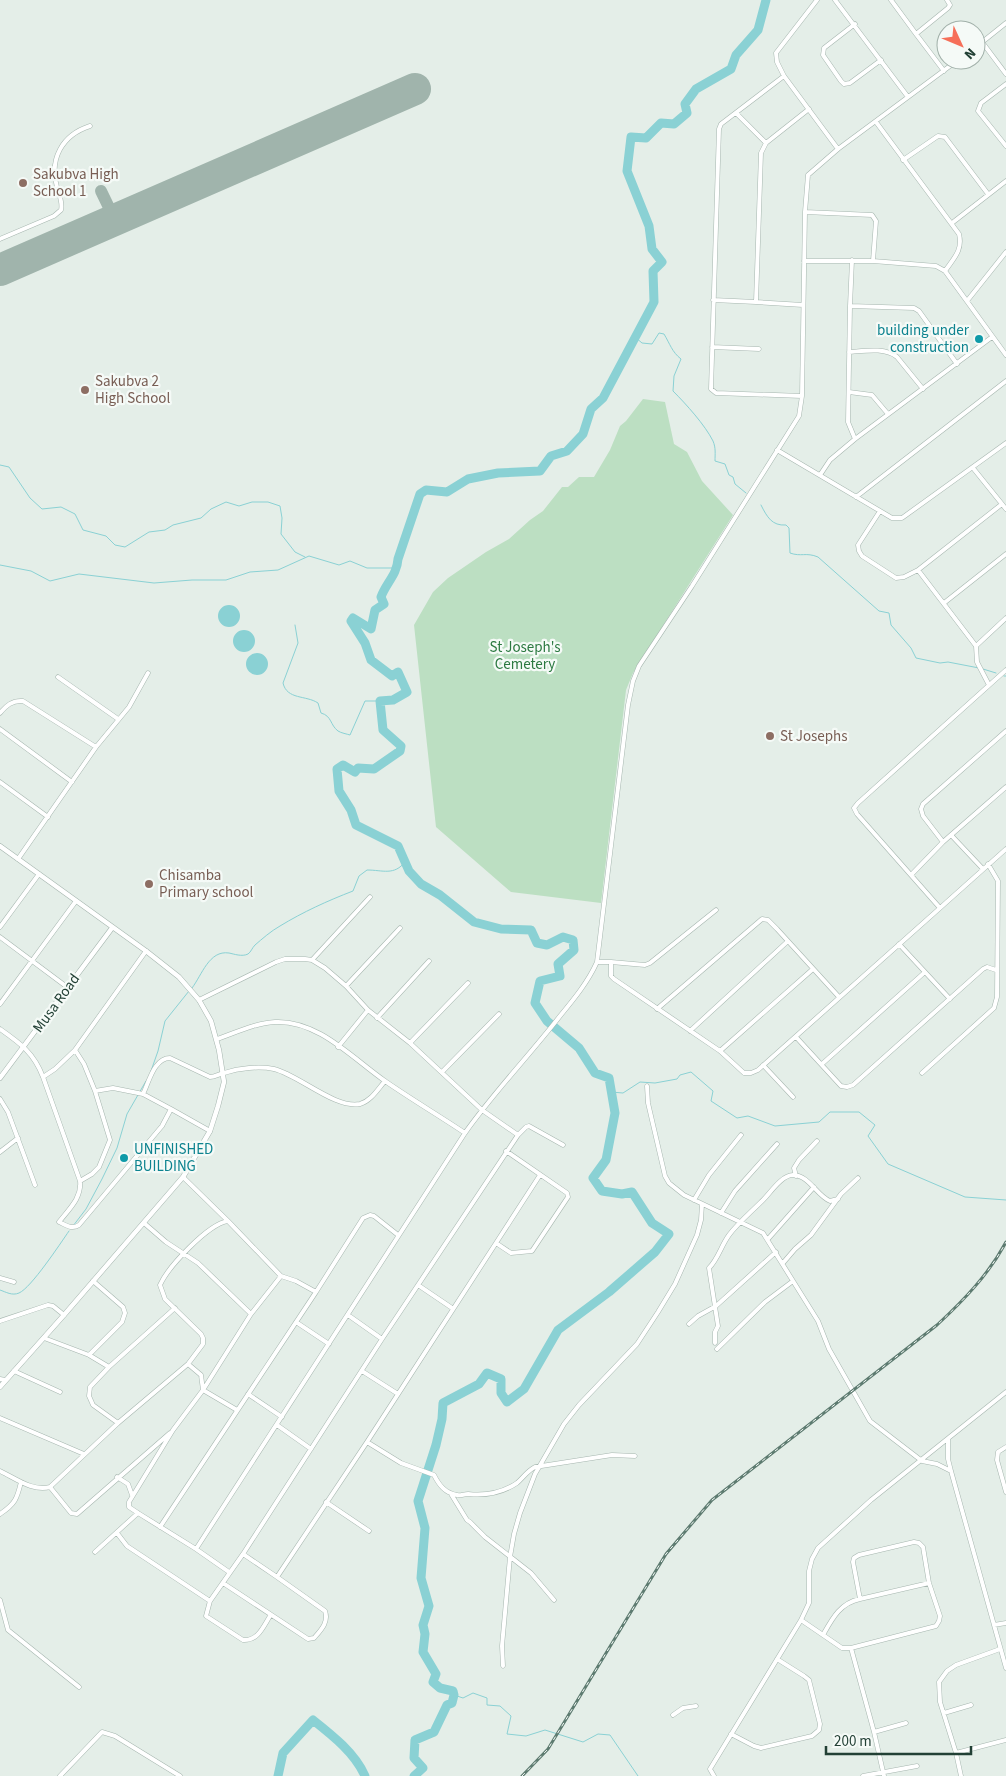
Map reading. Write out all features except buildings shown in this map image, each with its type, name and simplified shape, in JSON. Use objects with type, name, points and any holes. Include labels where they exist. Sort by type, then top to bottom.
[{"type":"street","points":[[817,0],[776,54],[777,62],[784,76],[838,148]]},
{"type":"street","points":[[835,0],[908,97]]},
{"type":"street","points":[[196,1549],[465,1133],[482,1110],[550,1030],[590,978],[597,962],[628,705],[633,681],[639,666],[692,586],[799,416],[802,396],[805,212],[808,174],[838,148],[944,71],[891,0]]},
{"type":"street","points":[[916,34],[948,8],[950,5],[947,0]]},
{"type":"street","points":[[986,39],[1006,23]]},
{"type":"street","points":[[854,24],[822,51],[841,81],[844,84],[850,83],[881,60]]},
{"type":"street","points":[[986,47],[1006,74]]},
{"type":"street","points":[[784,76],[721,124],[719,129],[711,389],[714,392],[802,396]]},
{"type":"street","points":[[1006,84],[981,103],[978,110],[1006,146]]},
{"type":"street","points":[[756,302],[761,153],[766,143],[809,109]]},
{"type":"street","points":[[736,113],[766,143]]},
{"type":"street","points":[[876,122],[960,234],[962,243],[945,271]]},
{"type":"street","points":[[0,239],[54,216],[61,210],[62,202],[54,173],[56,160],[64,142],[78,130],[90,126]]},
{"type":"street","points":[[903,160],[942,135],[988,194]]},
{"type":"street","points":[[952,222],[1006,181]]},
{"type":"street","points":[[805,212],[869,213],[874,216],[876,221],[873,261]]},
{"type":"street","points":[[967,301],[1006,252]]},
{"type":"street","points":[[804,261],[852,260],[936,266],[945,271],[1006,355]]},
{"type":"street","points":[[852,260],[848,422],[855,439]]},
{"type":"street","points":[[713,300],[803,304]]},
{"type":"street","points":[[850,306],[914,308],[919,311],[957,364]]},
{"type":"street","points":[[820,475],[830,460],[855,439],[992,337]]},
{"type":"street","points":[[712,347],[759,349]]},
{"type":"street","points":[[849,352],[892,352],[923,389]]},
{"type":"street","points":[[856,497],[1006,381]]},
{"type":"street","points":[[848,392],[872,395],[888,414]]},
{"type":"street","points":[[777,450],[892,518],[902,518],[1006,443]]},
{"type":"street","points":[[972,468],[1006,509]]},
{"type":"street","points":[[880,511],[858,545],[859,551],[862,556],[896,578],[904,577],[918,570],[1002,504]]},
{"type":"street","points":[[944,603],[1006,554]]},
{"type":"street","points":[[918,570],[976,646],[977,662],[989,685]]},
{"type":"street","points":[[976,646],[1006,618]]},
{"type":"street","points":[[940,908],[857,814],[854,808],[858,802],[1006,670]]},
{"type":"street","points":[[18,859],[96,748],[129,707],[148,673]]},
{"type":"street","points":[[58,677],[118,719]]},
{"type":"street","points":[[0,713],[8,704],[18,700],[23,701],[96,748]]},
{"type":"street","points":[[0,729],[72,782]]},
{"type":"street","points":[[943,842],[923,816],[921,809],[924,804],[1006,731]]},
{"type":"street","points":[[0,782],[48,817]]},
{"type":"street","points":[[911,874],[943,842],[1006,787]]},
{"type":"street","points":[[951,835],[983,869]]},
{"type":"street","points":[[0,846],[179,977],[199,1000],[211,1021],[224,1073],[224,1082],[210,1131],[183,1177],[44,1338],[14,1371],[3,1380],[0,1387]]},
{"type":"street","points":[[611,962],[611,976],[614,980],[720,1051],[744,1073],[751,1073],[796,1037],[1006,848]]},
{"type":"street","points":[[922,1074],[994,1008],[996,997],[998,881],[988,864]]},
{"type":"street","points":[[0,927],[39,874]]},
{"type":"street","points":[[312,960],[370,897]]},
{"type":"street","points":[[0,1004],[76,901]]},
{"type":"street","points":[[597,962],[645,965],[650,963],[716,910]]},
{"type":"street","points":[[657,1009],[762,919],[768,920],[840,997]]},
{"type":"street","name":"Musa Road","points":[[0,1078],[112,928]]},
{"type":"street","points":[[346,986],[400,928]]},
{"type":"street","points":[[0,937],[67,987]]},
{"type":"street","points":[[690,1031],[788,941]]},
{"type":"street","points":[[899,944],[950,999]]},
{"type":"street","points":[[43,1077],[55,1069],[75,1050],[146,951]]},
{"type":"street","points":[[199,1000],[276,962],[285,959],[312,960],[325,968],[346,986],[368,1010],[410,1043],[482,1110],[518,1135]]},
{"type":"street","points":[[377,1018],[429,961]]},
{"type":"street","points":[[796,1037],[841,1086],[853,1085],[984,969],[987,967],[996,970]]},
{"type":"street","points":[[720,1051],[814,969]]},
{"type":"street","points":[[822,1064],[925,972]]},
{"type":"street","points":[[410,1043],[468,982]]},
{"type":"street","points":[[338,1047],[368,1010]]},
{"type":"street","points":[[442,1072],[499,1014]]},
{"type":"street","points":[[217,1040],[261,1024],[290,1023],[307,1028],[323,1035],[385,1081],[465,1133]]},
{"type":"street","points":[[0,1029],[24,1046],[36,1061],[80,1181],[81,1189],[79,1195],[59,1222],[72,1228],[79,1225],[156,1132],[171,1109]]},
{"type":"street","points":[[75,1050],[96,1090],[110,1140],[102,1161],[95,1172],[80,1181]]},
{"type":"street","points":[[142,1094],[158,1063],[163,1059],[170,1058],[210,1077],[240,1069],[273,1069],[286,1073],[340,1102],[351,1104],[360,1104],[372,1096],[385,1081]]},
{"type":"street","points":[[763,1065],[793,1097]]},
{"type":"street","points":[[647,1086],[648,1103],[664,1176],[674,1188],[694,1200],[763,1233],[818,1320],[829,1348],[870,1421],[922,1461],[937,1464],[951,1471]]},
{"type":"street","points":[[96,1090],[113,1088],[142,1094],[210,1131]]},
{"type":"street","points":[[0,1099],[8,1112],[35,1184]]},
{"type":"street","points":[[270,1616],[255,1638],[243,1640],[206,1616],[210,1601],[518,1135],[529,1126],[562,1145]]},
{"type":"street","points":[[694,1200],[709,1175],[741,1135]]},
{"type":"street","points":[[0,1152],[18,1138]]},
{"type":"street","points":[[715,1343],[715,1332],[718,1326],[709,1268],[716,1261],[728,1236],[773,1188],[786,1177],[817,1141]]},
{"type":"street","points":[[721,1212],[735,1191],[777,1144]]},
{"type":"street","points":[[496,1242],[511,1252],[532,1251],[567,1198],[567,1193],[506,1151]]},
{"type":"street","points":[[794,1168],[796,1176]]},
{"type":"street","points":[[277,1577],[540,1175]]},
{"type":"street","points":[[786,1177],[796,1176],[814,1187],[825,1199],[830,1201],[838,1199]]},
{"type":"street","points":[[183,1177],[280,1276],[296,1281],[316,1292]]},
{"type":"street","points":[[783,1263],[811,1235],[838,1199],[858,1178]]},
{"type":"street","points":[[768,1240],[814,1187]]},
{"type":"street","points":[[830,1201],[832,1207]]},
{"type":"street","points":[[503,1666],[502,1646],[510,1557],[514,1534],[520,1512],[539,1467],[564,1424],[579,1405],[637,1344],[658,1312],[675,1284],[696,1235],[701,1220],[702,1204]]},
{"type":"street","points":[[160,1527],[363,1218],[370,1215],[374,1216],[398,1235]]},
{"type":"street","points":[[0,1471],[37,1488],[50,1487],[118,1423],[188,1364],[203,1344],[203,1338],[165,1298],[160,1286],[185,1253],[202,1235],[218,1223],[228,1221]]},
{"type":"street","points":[[144,1223],[166,1242],[198,1262],[251,1314]]},
{"type":"street","points":[[688,1324],[716,1306],[776,1252]]},
{"type":"street","points":[[229,1572],[138,1513],[129,1505],[132,1495],[173,1430],[203,1390],[251,1314],[280,1276]]},
{"type":"street","points":[[0,1278],[14,1282]]},
{"type":"street","points":[[89,1355],[122,1322],[126,1313],[122,1307],[93,1281]]},
{"type":"street","points":[[717,1349],[765,1302],[793,1281]]},
{"type":"street","points":[[418,1285],[452,1308]]},
{"type":"street","points":[[0,1321],[48,1305],[54,1306],[64,1315]]},
{"type":"street","points":[[118,1423],[97,1409],[90,1401],[89,1392],[93,1383],[175,1308]]},
{"type":"street","points":[[348,1315],[382,1339]]},
{"type":"street","points":[[296,1322],[329,1344]]},
{"type":"street","points":[[44,1338],[89,1355],[109,1367]]},
{"type":"street","points":[[188,1364],[201,1375],[203,1390]]},
{"type":"street","points":[[14,1371],[60,1392]]},
{"type":"street","points":[[362,1372],[398,1394]]},
{"type":"street","points":[[203,1390],[237,1410]]},
{"type":"street","points":[[714,1776],[710,1768],[802,1620],[809,1604],[808,1570],[818,1548],[870,1500],[922,1461],[1006,1392]]},
{"type":"street","points":[[248,1394],[282,1417]]},
{"type":"street","points":[[0,1418],[84,1454]]},
{"type":"street","points":[[276,1425],[311,1449]]},
{"type":"street","points":[[50,1487],[71,1513],[74,1514],[173,1430]]},
{"type":"street","points":[[947,1440],[951,1471],[1006,1668]]},
{"type":"street","points":[[367,1442],[401,1463],[434,1475],[440,1485],[452,1495],[456,1505],[467,1520],[485,1537],[531,1573],[554,1600]]},
{"type":"street","points":[[1006,1447],[998,1452],[997,1460],[1006,1492]]},
{"type":"street","points":[[447,1491],[459,1496],[466,1494],[487,1496],[517,1483],[530,1469],[612,1454],[636,1456]]},
{"type":"street","points":[[117,1477],[128,1484],[132,1495]]},
{"type":"street","points":[[0,1514],[13,1505],[21,1482]]},
{"type":"street","points":[[326,1502],[369,1531]]},
{"type":"street","points":[[95,1552],[138,1513]]},
{"type":"street","points":[[117,1534],[127,1546],[210,1601]]},
{"type":"street","points":[[802,1620],[842,1648],[851,1648],[936,1626],[940,1621],[929,1583],[923,1547],[919,1543],[914,1542],[859,1555],[854,1558],[853,1562],[860,1599]]},
{"type":"street","points":[[222,1583],[270,1616],[310,1640],[316,1636],[327,1619],[326,1614],[321,1608],[242,1554]]},
{"type":"street","points":[[823,1635],[840,1608],[850,1601],[929,1583]]},
{"type":"street","points":[[0,1600],[8,1630],[79,1687]]},
{"type":"street","points":[[994,1625],[1006,1622]]},
{"type":"street","points":[[851,1648],[874,1732],[883,1774]]},
{"type":"street","points":[[961,1776],[940,1702],[939,1682],[947,1671],[956,1665],[1000,1649]]},
{"type":"street","points":[[731,1734],[761,1748],[812,1736],[819,1730],[820,1724],[808,1680],[777,1659]]},
{"type":"street","points":[[673,1715],[683,1708],[696,1706]]},
{"type":"street","points":[[944,1713],[971,1706]]},
{"type":"street","points":[[874,1732],[906,1723]]},
{"type":"street","points":[[60,1776],[102,1732],[115,1736],[180,1776]]},
{"type":"street","points":[[956,1753],[1006,1740]]},
{"type":"street","points":[[863,1776],[883,1774],[916,1766]]},
{"type":"green space","name":"St Joseph's Cemetery","points":[[643,399],[665,402],[674,444],[687,452],[702,481],[733,515],[633,673],[626,690],[601,903],[511,892],[436,827],[414,625],[433,592],[448,578],[509,539],[543,511],[562,487],[568,487],[579,477],[594,477],[610,450],[620,426]]},
{"type":"water","points":[[229,605],[237,608],[240,616],[237,624],[229,627],[221,624],[218,616],[221,608]]},
{"type":"water","points":[[244,630],[252,633],[255,641],[252,649],[244,652],[236,649],[233,641],[236,633]]},
{"type":"water","points":[[257,653],[265,656],[268,664],[265,672],[257,675],[249,672],[246,664],[249,656]]},
{"type":"waterway","points":[[414,1776],[423,1768],[414,1758],[415,1740],[434,1732],[447,1705],[452,1703],[454,1695],[453,1691],[440,1688],[433,1682],[436,1674],[423,1652],[425,1634],[423,1625],[429,1606],[421,1578],[425,1528],[418,1501],[436,1445],[442,1419],[443,1403],[479,1384],[487,1373],[501,1379],[501,1393],[507,1402],[524,1389],[558,1330],[609,1292],[655,1252],[669,1234],[652,1223],[632,1192],[622,1194],[602,1191],[593,1178],[606,1160],[615,1113],[609,1078],[595,1073],[579,1048],[547,1021],[535,1003],[540,981],[560,976],[558,964],[574,950],[573,940],[563,937],[547,945],[537,943],[531,930],[501,929],[474,922],[440,895],[421,884],[409,871],[398,846],[356,825],[351,810],[339,791],[337,769],[343,765],[355,772],[358,768],[374,769],[400,751],[401,746],[383,730],[380,701],[393,700],[407,692],[398,672],[392,676],[371,660],[365,643],[351,621],[353,618],[371,629],[375,610],[384,604],[381,597],[396,570],[420,494],[426,490],[447,492],[468,479],[498,473],[540,471],[551,456],[567,451],[583,434],[591,409],[603,398],[654,302],[653,271],[662,262],[652,249],[649,226],[627,171],[631,137],[646,138],[661,123],[674,124],[687,113],[685,104],[696,89],[731,69],[736,55],[758,30],[766,0]]},
{"type":"waterway","points":[[635,337],[642,343],[652,344],[659,333],[664,334],[673,351],[681,359],[674,376],[673,391],[710,435],[715,446],[715,461],[725,464],[735,484],[746,493]]},
{"type":"waterway","points":[[0,465],[9,467],[30,498],[42,509],[61,507],[75,514],[83,530],[106,536],[115,545],[125,547],[149,532],[165,530],[173,525],[201,518],[211,509],[226,502],[239,506],[252,502],[268,502],[280,506],[282,518],[281,534],[295,552],[305,557]]},
{"type":"waterway","points":[[761,505],[771,520],[777,524],[786,525],[789,528],[790,553],[818,557],[879,611],[889,613],[891,625],[911,648],[916,658],[979,668]]},
{"type":"waterway","points":[[0,565],[31,571],[50,581],[79,574],[154,583],[226,580],[250,572],[278,570],[309,556],[339,565],[350,561],[367,568],[398,568]]},
{"type":"waterway","points":[[295,625],[298,643],[283,683],[288,692],[318,703],[321,713],[329,718],[335,729],[350,735],[365,701],[380,701]]},
{"type":"waterway","points":[[983,669],[996,673]]},
{"type":"waterway","points":[[192,988],[207,964],[216,955],[222,953],[246,955],[267,935],[297,916],[353,891],[359,876],[367,870],[392,871],[405,862]]},
{"type":"waterway","points":[[151,1071],[165,1021],[189,991]]},
{"type":"waterway","points":[[611,1092],[623,1093],[640,1082],[655,1083],[677,1079],[680,1075],[691,1072],[713,1091],[711,1101],[737,1118],[748,1116],[775,1126],[819,1122],[830,1112],[859,1112],[875,1125],[868,1136],[888,1164],[965,1197],[1006,1200]]},
{"type":"waterway","points":[[73,1226],[86,1209],[102,1179],[117,1148],[127,1114],[146,1081]]},
{"type":"waterway","points":[[0,1290],[14,1294],[24,1289],[45,1265],[69,1231]]},
{"type":"waterway","points":[[454,1695],[463,1698],[473,1693],[487,1698],[487,1705],[500,1706],[511,1716],[507,1734],[526,1736],[545,1730],[583,1742],[598,1734],[610,1735],[638,1776]]},
{"type":"waterway","points":[[278,1776],[283,1753],[313,1720],[349,1752],[365,1776]]},
{"type":"taxiway","points":[[101,191],[115,220]]},
{"type":"runway","points":[[0,270],[415,89]]},
{"type":"railway","points":[[522,1776],[548,1749],[666,1554],[712,1500],[937,1325],[975,1286],[992,1265],[1006,1242]]},
{"type":"place","name":"Sakubva High School 1","points":[[23,183]]},
{"type":"place","name":"building under construction","points":[[979,339]]},
{"type":"place","name":"Sakubva 2 High School","points":[[85,390]]},
{"type":"place","name":"St Josephs","points":[[770,736]]},
{"type":"place","name":"Chisamba Primary school","points":[[149,884]]},
{"type":"place","name":"UNFINISHED BUILDING","points":[[124,1158]]}]
